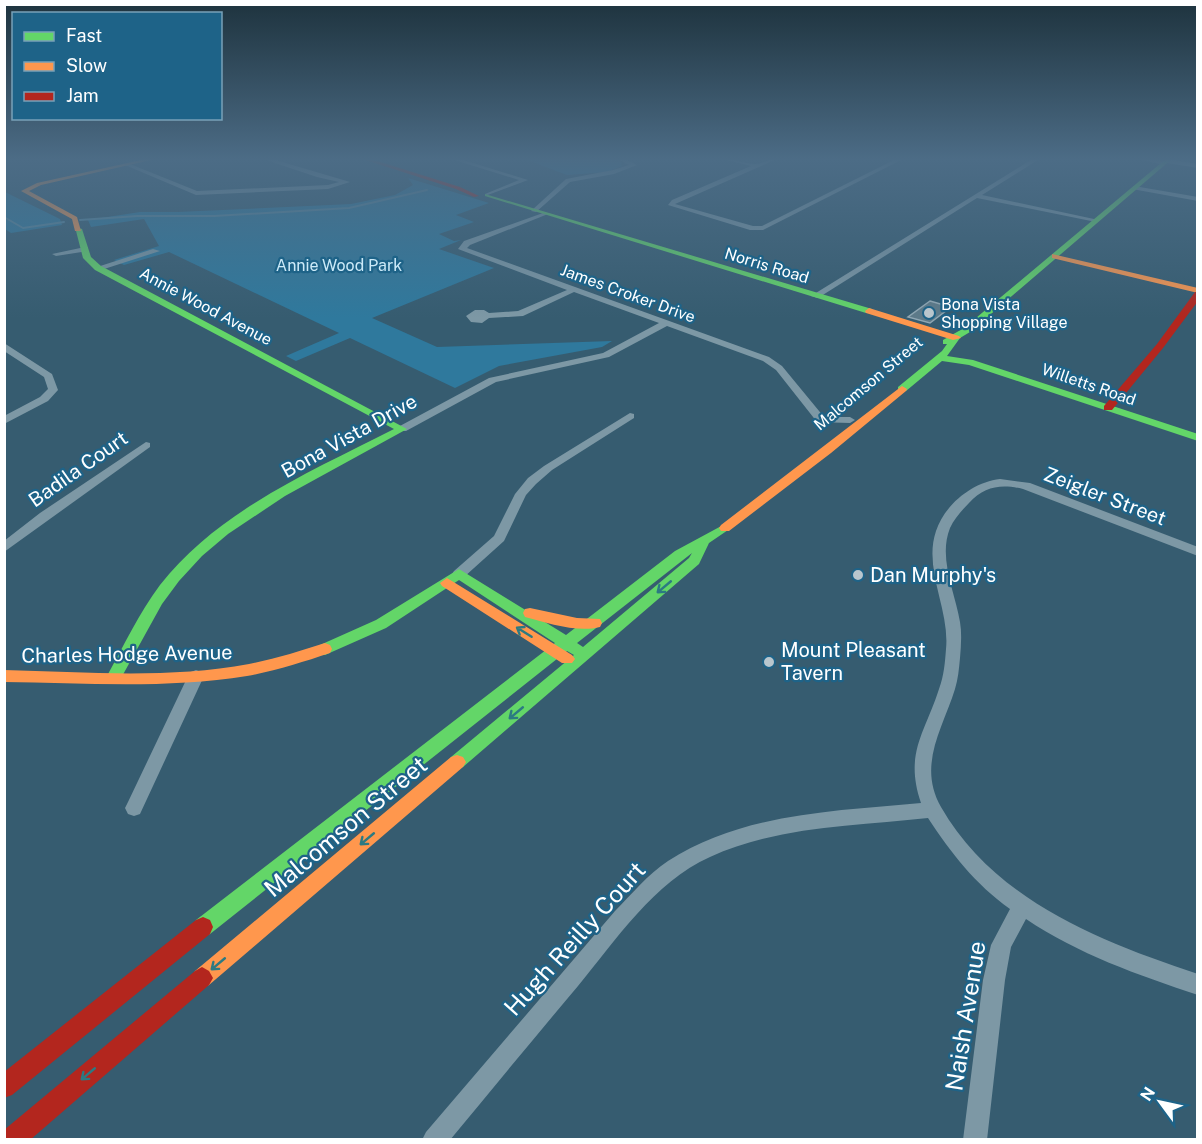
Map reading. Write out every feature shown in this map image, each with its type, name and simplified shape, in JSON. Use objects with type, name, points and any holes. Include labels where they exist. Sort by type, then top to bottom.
[{"type":"street","name":"Annie Wood Avenue","points":[[64,211],[75,218],[87,258],[98,268],[402,429]]},
{"type":"street","name":"Norris Road","points":[[535,211],[956,338]]},
{"type":"street","points":[[690,211],[753,228],[769,225],[796,211]]},
{"type":"street","points":[[815,296],[951,211]]},
{"type":"street","points":[[1049,211],[1094,221]]},
{"type":"street","name":"Malcomson Street","points":[[4,1087],[262,879],[353,811],[680,554],[703,544],[793,476],[816,449],[850,420],[941,344],[956,338],[1106,211]]},
{"type":"street","name":"James Croker Drive","points":[[540,213],[467,243],[462,249],[766,359],[778,368],[821,420],[850,420]]},
{"type":"street","points":[[56,254],[85,249]]},
{"type":"street","points":[[98,268],[156,251]]},
{"type":"street","points":[[1055,256],[1197,292],[1160,346],[1108,408]]},
{"type":"street","points":[[487,316],[520,314],[573,290]]},
{"type":"street","name":"Bona Vista Drive","points":[[115,676],[154,608],[174,579],[198,552],[249,513],[493,380],[606,355],[667,323]]},
{"type":"street","name":"Malcomson Street","points":[[808,461],[827,451],[940,358],[952,346],[956,338]]},
{"type":"street","points":[[4,346],[49,376],[53,390],[44,399],[4,421]]},
{"type":"street","name":"Willetts Road","points":[[940,358],[969,362],[1197,438]]},
{"type":"street","points":[[562,648],[513,609],[459,574],[499,538],[521,494],[532,481],[548,468],[630,416]]},
{"type":"street","name":"Badila Court","points":[[4,548],[44,516],[146,445]]},
{"type":"street","name":"Zeigler Street","points":[[932,810],[924,779],[925,746],[951,676],[954,632],[939,551],[942,530],[952,514],[971,493],[980,486],[997,482],[1026,486],[1197,552]]},
{"type":"street","name":"Malcomson Street","points":[[11,1140],[694,561],[703,544]]},
{"type":"street","name":"Charles Hodge Avenue","points":[[4,676],[196,676],[245,671],[317,652],[355,637],[402,612],[459,574]]},
{"type":"street","points":[[447,583],[579,659]]},
{"type":"street","points":[[513,609],[566,622],[595,622]]},
{"type":"street","points":[[134,808],[196,676]]},
{"type":"street","points":[[932,810],[962,854],[1022,906],[1110,953],[1197,985]]},
{"type":"street","name":"Hugh Reilly Court","points":[[434,1140],[622,918],[649,888],[676,866],[701,851],[732,838],[778,827],[932,810]]},
{"type":"street","name":"Naish Avenue","points":[[975,1140],[994,980],[1001,945],[1022,906]]},
{"type":"green space","points":[[5,211],[44,211],[60,219],[62,225],[11,233],[5,229]]},
{"type":"green space","name":"Annie Wood Park","points":[[466,211],[456,215],[474,222],[439,234],[454,241],[461,240],[439,249],[494,268],[372,318],[437,347],[612,341],[602,347],[499,366],[455,388],[350,338],[296,361],[286,356],[339,333],[169,252],[124,265],[114,260],[159,246],[144,219],[91,227],[88,220],[140,212]]},
{"type":"building","name":"Bona Vista Shopping Village","points":[[930,301],[951,307],[930,323],[908,317]]},
{"type":"waterway","points":[[80,220],[292,211]]},
{"type":"waterway","points":[[4,217],[23,228],[64,222]]},
{"type":"traffic: fast","points":[[541,211],[869,311]]},
{"type":"traffic: fast","points":[[946,342],[967,330],[1107,211]]},
{"type":"traffic: fast","points":[[78,229],[87,258],[98,268],[402,429]]},
{"type":"traffic: fast","points":[[902,389],[939,359],[956,338]]},
{"type":"traffic: fast","points":[[940,358],[970,362],[1198,438]]},
{"type":"traffic: fast","points":[[115,676],[157,601],[197,553],[223,531],[280,493],[402,429]]},
{"type":"traffic: fast","points":[[203,927],[680,554],[725,528]]},
{"type":"traffic: fast","points":[[457,762],[694,561],[703,544]]},
{"type":"traffic: fast","points":[[325,649],[381,624],[459,574],[577,650]]},
{"type":"traffic: slow","points":[[63,211],[75,218],[78,229]]},
{"type":"traffic: slow","points":[[1055,256],[1198,291]]},
{"type":"traffic: slow","points":[[869,311],[956,338]]},
{"type":"traffic: slow","points":[[725,528],[827,451],[902,389]]},
{"type":"traffic: slow","points":[[447,583],[567,659]]},
{"type":"traffic: slow","points":[[530,613],[577,623],[595,623]]},
{"type":"traffic: slow","points":[[4,676],[166,678],[207,675],[247,670],[325,649]]},
{"type":"traffic: slow","points":[[202,978],[457,762]]},
{"type":"traffic: jam","points":[[1108,408],[1160,346],[1198,294]]},
{"type":"traffic: jam","points":[[4,1087],[203,927]]},
{"type":"traffic: jam","points":[[11,1140],[202,978]]},
{"type":"place","name":"Bona Vista Shopping Village","points":[[929,313]]},
{"type":"place","name":"Dan Murphy's","points":[[858,575]]},
{"type":"place","name":"Mount Pleasant Tavern","points":[[769,662]]}]
